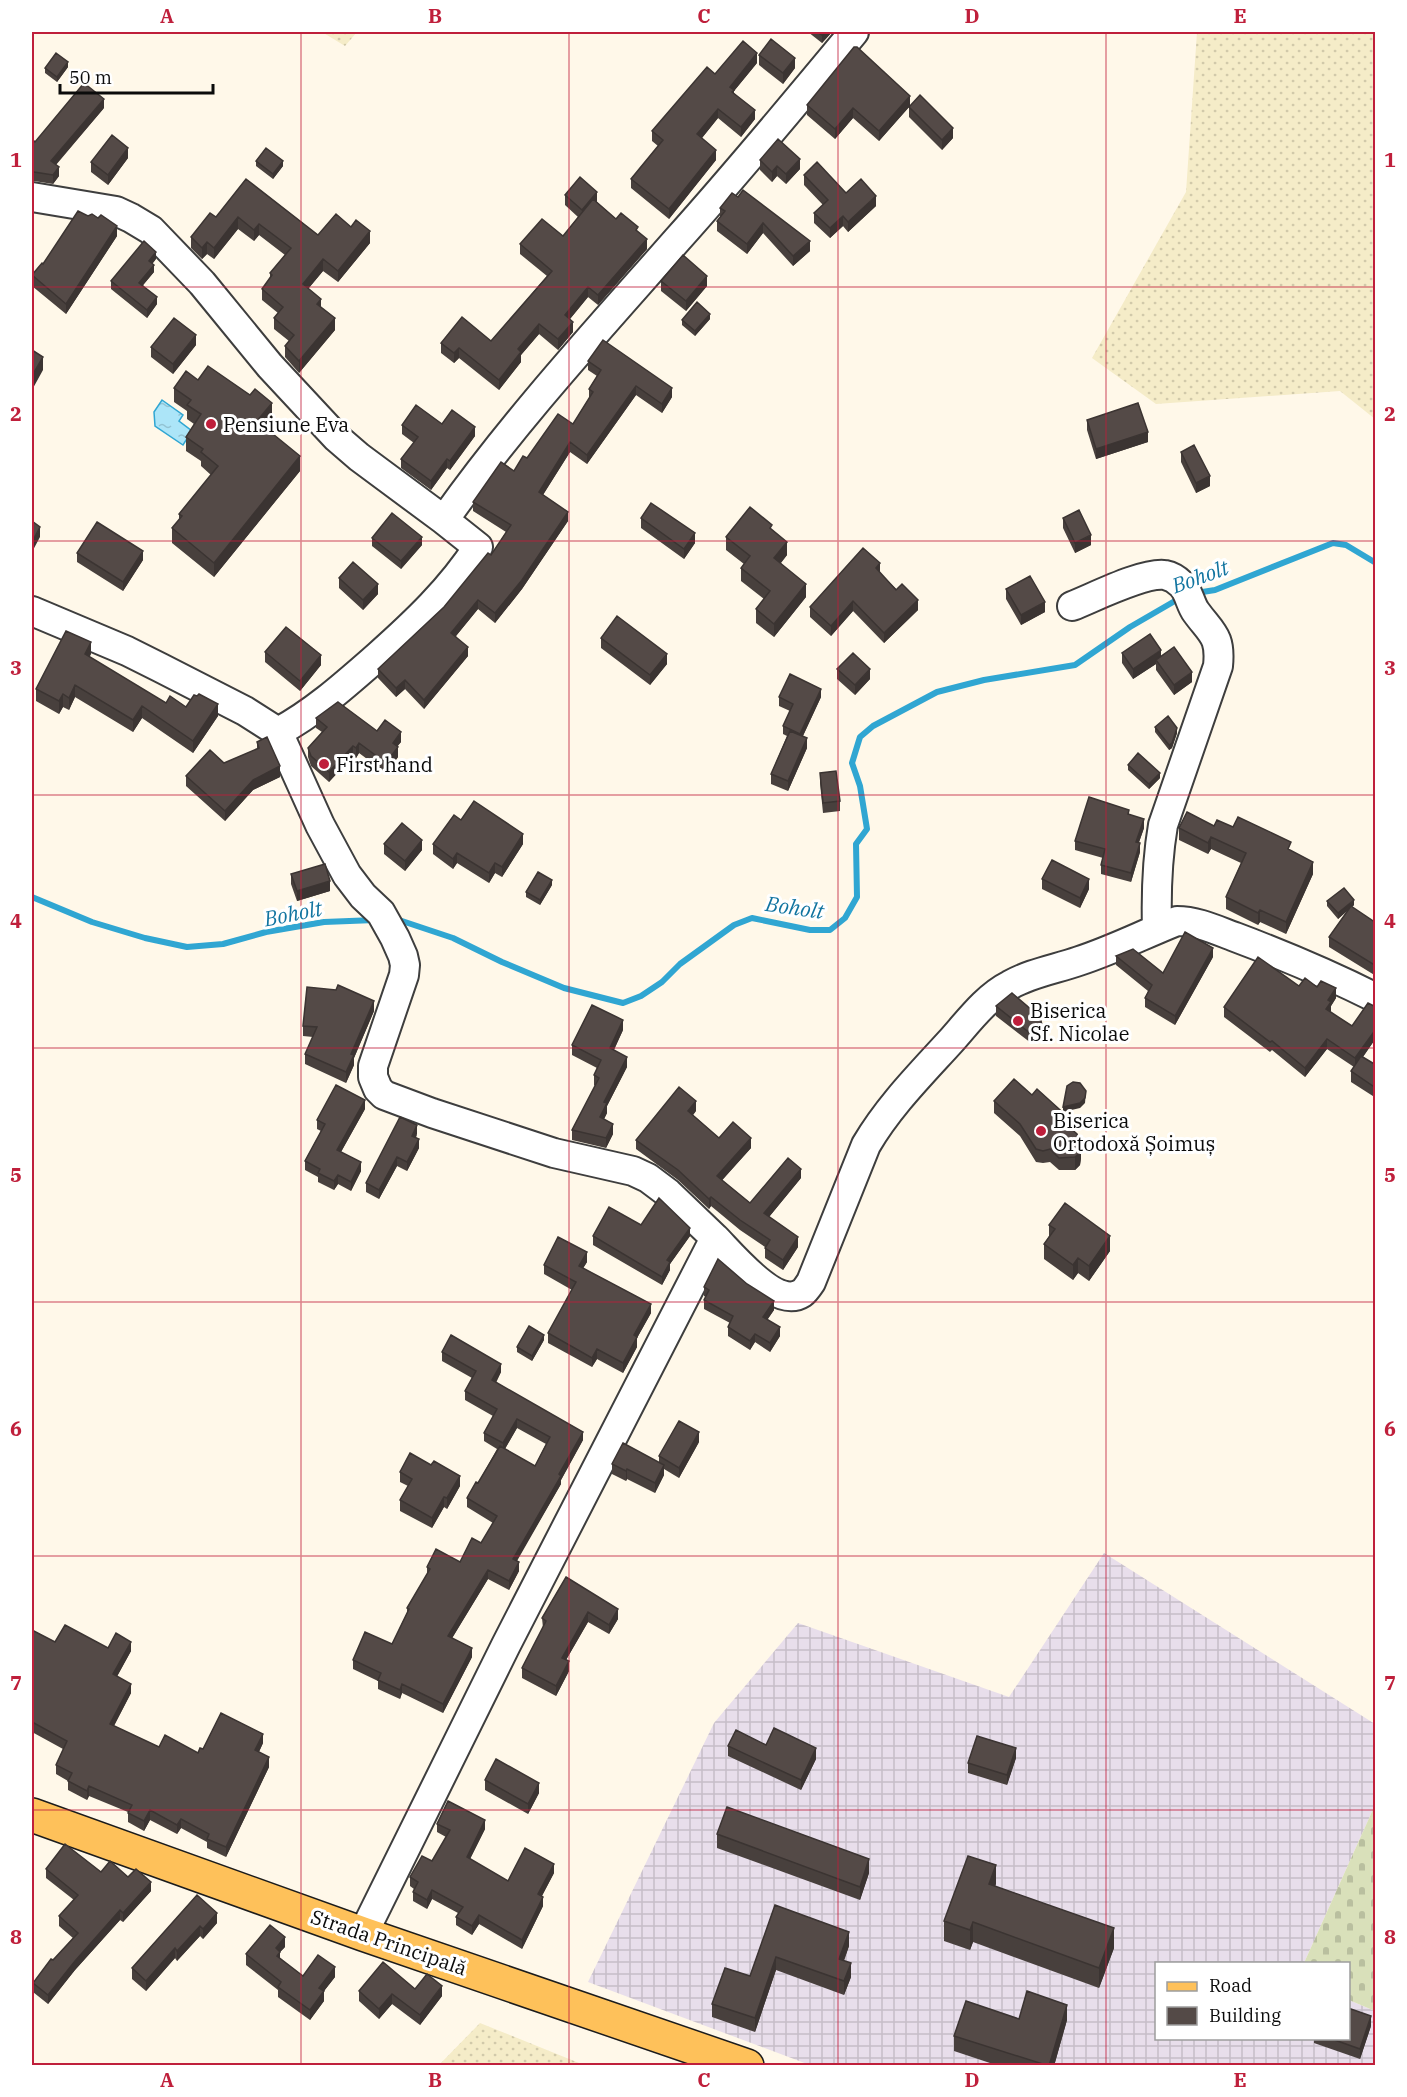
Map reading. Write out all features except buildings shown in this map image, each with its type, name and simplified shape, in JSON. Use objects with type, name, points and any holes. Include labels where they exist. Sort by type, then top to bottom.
[{"type":"main road","name":"Strada Principală","points":[[32,1815],[363,1934],[747,2066]]},
{"type":"street","points":[[444,520],[492,455],[854,32]]},
{"type":"street","points":[[32,197],[116,211],[151,230],[202,283],[270,366],[337,438],[359,458],[478,547],[466,566],[434,603],[351,680],[306,717],[278,732]]},
{"type":"street","points":[[1072,606],[1139,579],[1164,575],[1174,579],[1187,594],[1195,611],[1215,634],[1219,655],[1218,666],[1162,825],[1156,891],[1157,929]]},
{"type":"street","points":[[32,611],[127,651],[245,711],[278,732],[320,825],[347,875],[363,896],[381,913],[404,956],[404,975],[372,1066],[373,1077],[378,1089],[384,1095],[554,1153],[633,1171],[648,1178],[668,1193],[741,1266],[773,1292],[782,1296],[802,1293],[811,1282],[866,1145],[889,1109],[976,1014],[1009,985],[1115,949],[1177,921],[1188,921],[1318,971],[1376,998]]},
{"type":"street","points":[[363,1934],[506,1645],[715,1238]]},
{"type":"shaded area","points":[[322,32],[357,32],[345,46]]},
{"type":"shaded area","points":[[1197,32],[1375,32],[1375,419],[1340,391],[1156,404],[1092,358],[1186,192]]},
{"type":"shaded area","points":[[1104,1553],[1375,1724],[1375,1805],[1304,1962],[1155,1962],[1155,2040],[1350,2040],[1350,2000],[1375,2011],[1375,2065],[810,2065],[588,1982],[714,1723],[798,1623],[1009,1697]]},
{"type":"shaded area","points":[[480,2023],[584,2065],[439,2065]]},
{"type":"green space","points":[[1375,1805],[1375,2011],[1350,2000],[1350,1962],[1304,1962]]},
{"type":"water","points":[[162,400],[183,415],[179,421],[192,431],[183,445],[155,426],[154,412]]},
{"type":"waterway","name":"Boholt","points":[[1196,593],[1215,590],[1333,543],[1346,545],[1376,563]]},
{"type":"waterway","name":"Boholt","points":[[394,921],[402,921],[453,938],[564,988],[623,1003],[641,996],[734,925],[752,918],[810,930],[830,930],[845,918],[857,897],[856,844],[867,829],[860,786],[852,763],[860,737],[873,726],[937,692],[984,680],[1075,665],[1130,627],[1180,598]]},
{"type":"waterway","name":"Boholt","points":[[32,897],[92,922],[145,938],[187,947],[223,944],[266,932],[324,922],[375,920]]},
{"type":"place","name":"Pensiune Eva","points":[[211,424]]},
{"type":"place","name":"First hand","points":[[324,764]]},
{"type":"place","name":"Biserica Sf. Nicolae","points":[[1018,1021]]},
{"type":"place","name":"Biserica Ortodoxă Șoimuș","points":[[1041,1131]]}]
